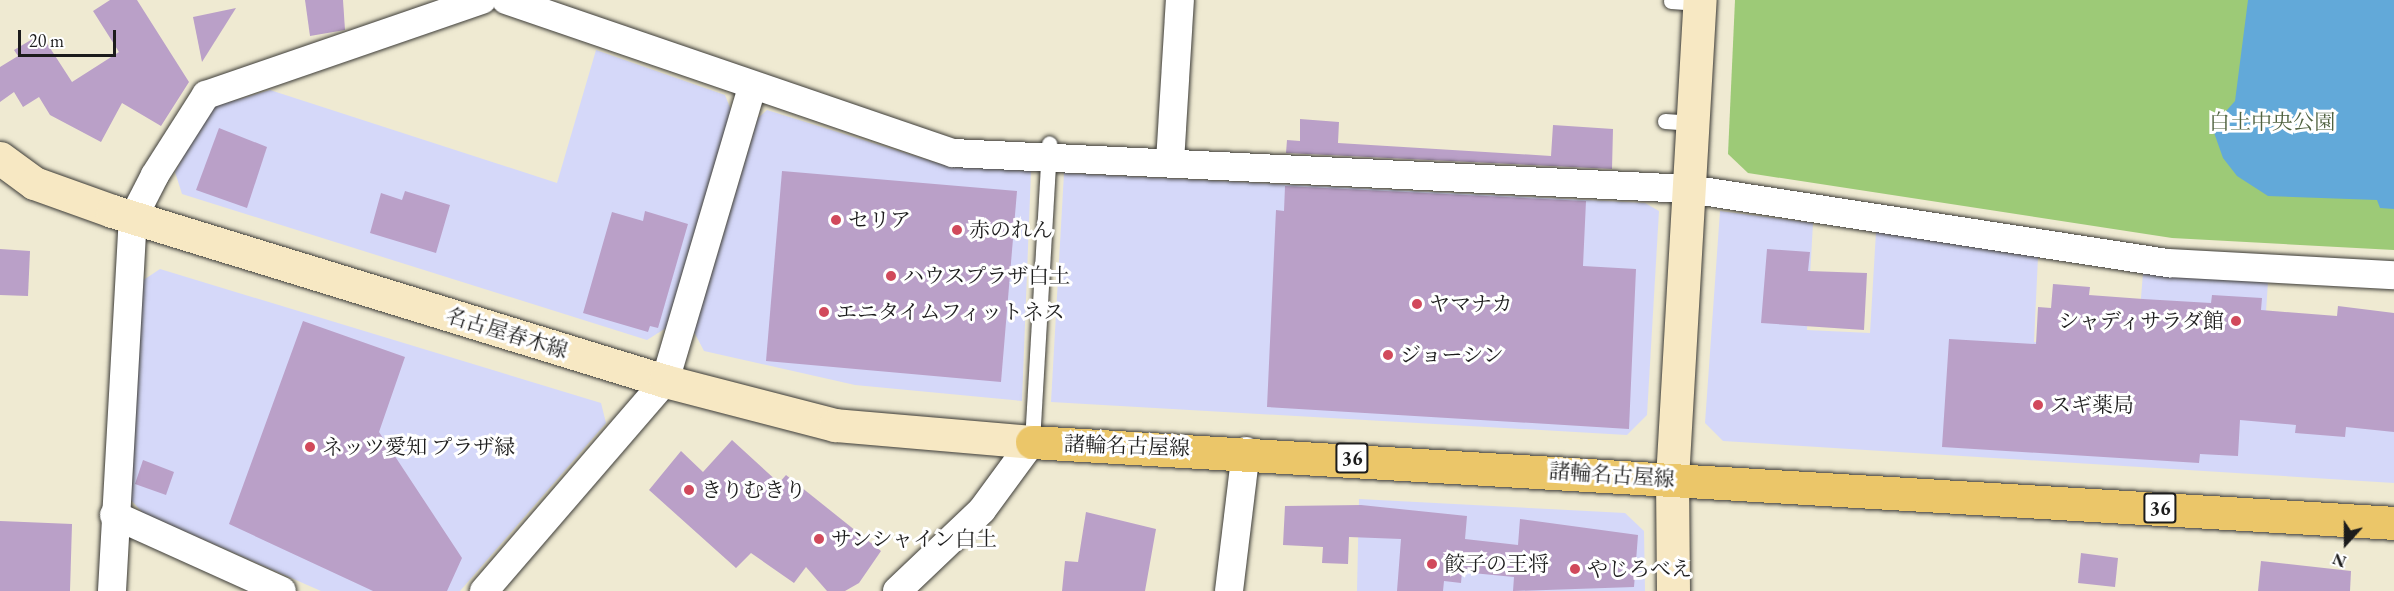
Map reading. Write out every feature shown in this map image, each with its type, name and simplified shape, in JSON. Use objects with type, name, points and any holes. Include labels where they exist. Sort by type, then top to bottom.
[{"type":"main road","name":"諸輪名古屋線","points":[[1032,442],[1246,451],[2394,523]]},
{"type":"street","points":[[112,591],[114,516],[133,218],[206,95],[483,0]]},
{"type":"street","points":[[506,0],[754,81],[953,153],[1049,150],[1170,162],[1689,189],[2169,263],[2394,275]]},
{"type":"street","points":[[1170,162],[1180,0]]},
{"type":"street","points":[[1673,591],[1672,479],[1689,189],[1679,122],[1690,1]]},
{"type":"street","points":[[484,591],[665,381],[754,81]]},
{"type":"street","name":"名古屋春木線","points":[[0,158],[34,183],[133,218],[665,381],[835,425],[1032,442]]},
{"type":"street","points":[[897,591],[982,510],[1032,442]]},
{"type":"street","points":[[1229,591],[1246,451]]},
{"type":"street","points":[[114,516],[282,591]]},
{"type":"lane","points":[[1032,442],[1049,150]]},
{"type":"shaded area","points":[[596,50],[725,95],[731,110],[666,328],[647,340],[182,194],[175,172],[209,108],[270,90],[557,183]]},
{"type":"shaded area","name":"ハウスプラザ白土","points":[[767,110],[950,167],[1031,171],[1022,401],[855,385],[704,351],[694,332],[758,118]]},
{"type":"shaded area","points":[[1064,173],[1645,203],[1659,211],[1647,415],[1627,435],[1051,402]]},
{"type":"shaded area","points":[[1720,211],[1813,223],[1807,330],[1870,333],[1876,232],[2038,257],[2034,342],[2137,346],[2143,273],[2268,282],[2263,356],[2394,368],[2394,483],[1723,441],[1705,423]]},
{"type":"shaded area","points":[[160,269],[601,403],[606,423],[460,591],[321,591],[143,513],[131,500],[139,283]]},
{"type":"shaded area","points":[[1359,499],[1625,513],[1644,531],[1645,591],[1357,591]]},
{"type":"green space","name":"白土中央公園","points":[[1735,0],[2394,0],[2394,250],[2172,238],[1748,173],[1728,154]]},
{"type":"water","points":[[2248,0],[2394,0],[2394,209],[2380,208],[2377,200],[2268,196],[2237,176],[2223,158],[2212,127],[2235,101]]},
{"type":"building","points":[[110,0],[137,0],[189,82],[161,126],[122,103],[101,142],[50,115],[39,97],[23,107],[14,92],[0,102],[0,67],[18,56],[14,50],[41,34],[72,82],[119,52],[93,11]]},
{"type":"building","points":[[305,0],[343,0],[345,30],[310,36]]},
{"type":"building","points":[[236,8],[202,62],[193,17]]},
{"type":"building","points":[[1300,119],[1339,122],[1338,143],[1551,156],[1553,125],[1613,129],[1612,169],[1286,153],[1287,140],[1300,141]]},
{"type":"building","points":[[219,128],[267,147],[247,208],[196,190]]},
{"type":"building","name":"ハウスプラザ白土","points":[[782,171],[1017,191],[1001,382],[766,361]]},
{"type":"building","points":[[1285,186],[1586,201],[1583,266],[1636,269],[1629,429],[1267,407],[1276,210],[1284,211]]},
{"type":"building","points":[[405,191],[450,205],[436,253],[370,233],[381,193],[402,200]]},
{"type":"building","points":[[645,211],[688,224],[658,328],[650,326],[648,332],[583,313],[612,212],[643,221]]},
{"type":"building","points":[[0,249],[30,251],[28,296],[0,295]]},
{"type":"building","points":[[1767,249],[1810,252],[1808,271],[1867,273],[1864,330],[1761,323]]},
{"type":"building","points":[[2053,284],[2090,287],[2089,295],[2143,299],[2211,303],[2212,295],[2262,298],[2261,310],[2337,316],[2338,306],[2394,313],[2394,432],[2346,427],[2345,437],[2295,433],[2296,425],[2240,420],[2238,456],[2200,454],[2199,463],[1942,447],[1949,339],[2036,344],[2038,307],[2051,308]]},
{"type":"building","points":[[303,321],[405,357],[379,432],[462,558],[447,591],[373,591],[229,524]]},
{"type":"building","points":[[732,440],[779,483],[786,475],[881,551],[859,583],[845,591],[827,591],[806,567],[794,583],[751,553],[736,568],[649,490],[681,451],[703,472]]},
{"type":"building","points":[[143,460],[174,472],[166,495],[135,484]]},
{"type":"building","points":[[1361,505],[1467,516],[1465,539],[1518,545],[1520,519],[1638,535],[1634,587],[1513,591],[1514,577],[1462,572],[1461,583],[1444,581],[1443,591],[1397,591],[1401,539],[1349,537],[1348,564],[1322,563],[1323,547],[1283,545],[1285,506]]},
{"type":"building","points":[[1086,512],[1156,529],[1145,591],[1062,591],[1065,561],[1078,562]]},
{"type":"building","points":[[0,521],[72,524],[70,591],[0,591]]},
{"type":"building","points":[[2081,553],[2118,558],[2115,587],[2078,583]]},
{"type":"building","points":[[2261,561],[2351,571],[2350,591],[2258,591]]},
{"type":"place","name":"セリア","points":[[836,220]]},
{"type":"place","name":"赤のれん","points":[[957,230]]},
{"type":"place","name":"ハウスプラザ白土","points":[[891,276]]},
{"type":"place","name":"ヤマナカ","points":[[1417,304]]},
{"type":"place","name":"エニタイムフィットネス","points":[[824,312]]},
{"type":"place","name":"シャディサラダ館","points":[[2236,321]]},
{"type":"place","name":"ジョーシン","points":[[1388,355]]},
{"type":"place","name":"スギ薬局","points":[[2038,405]]},
{"type":"place","name":"ネッツ愛知 プラザ緑","points":[[310,447]]},
{"type":"place","name":"きりむきり","points":[[689,490]]},
{"type":"place","name":"サンシャイン白土","points":[[819,539]]},
{"type":"place","name":"餃子の王将","points":[[1432,564]]},
{"type":"place","name":"やじろべえ","points":[[1575,569]]}]
